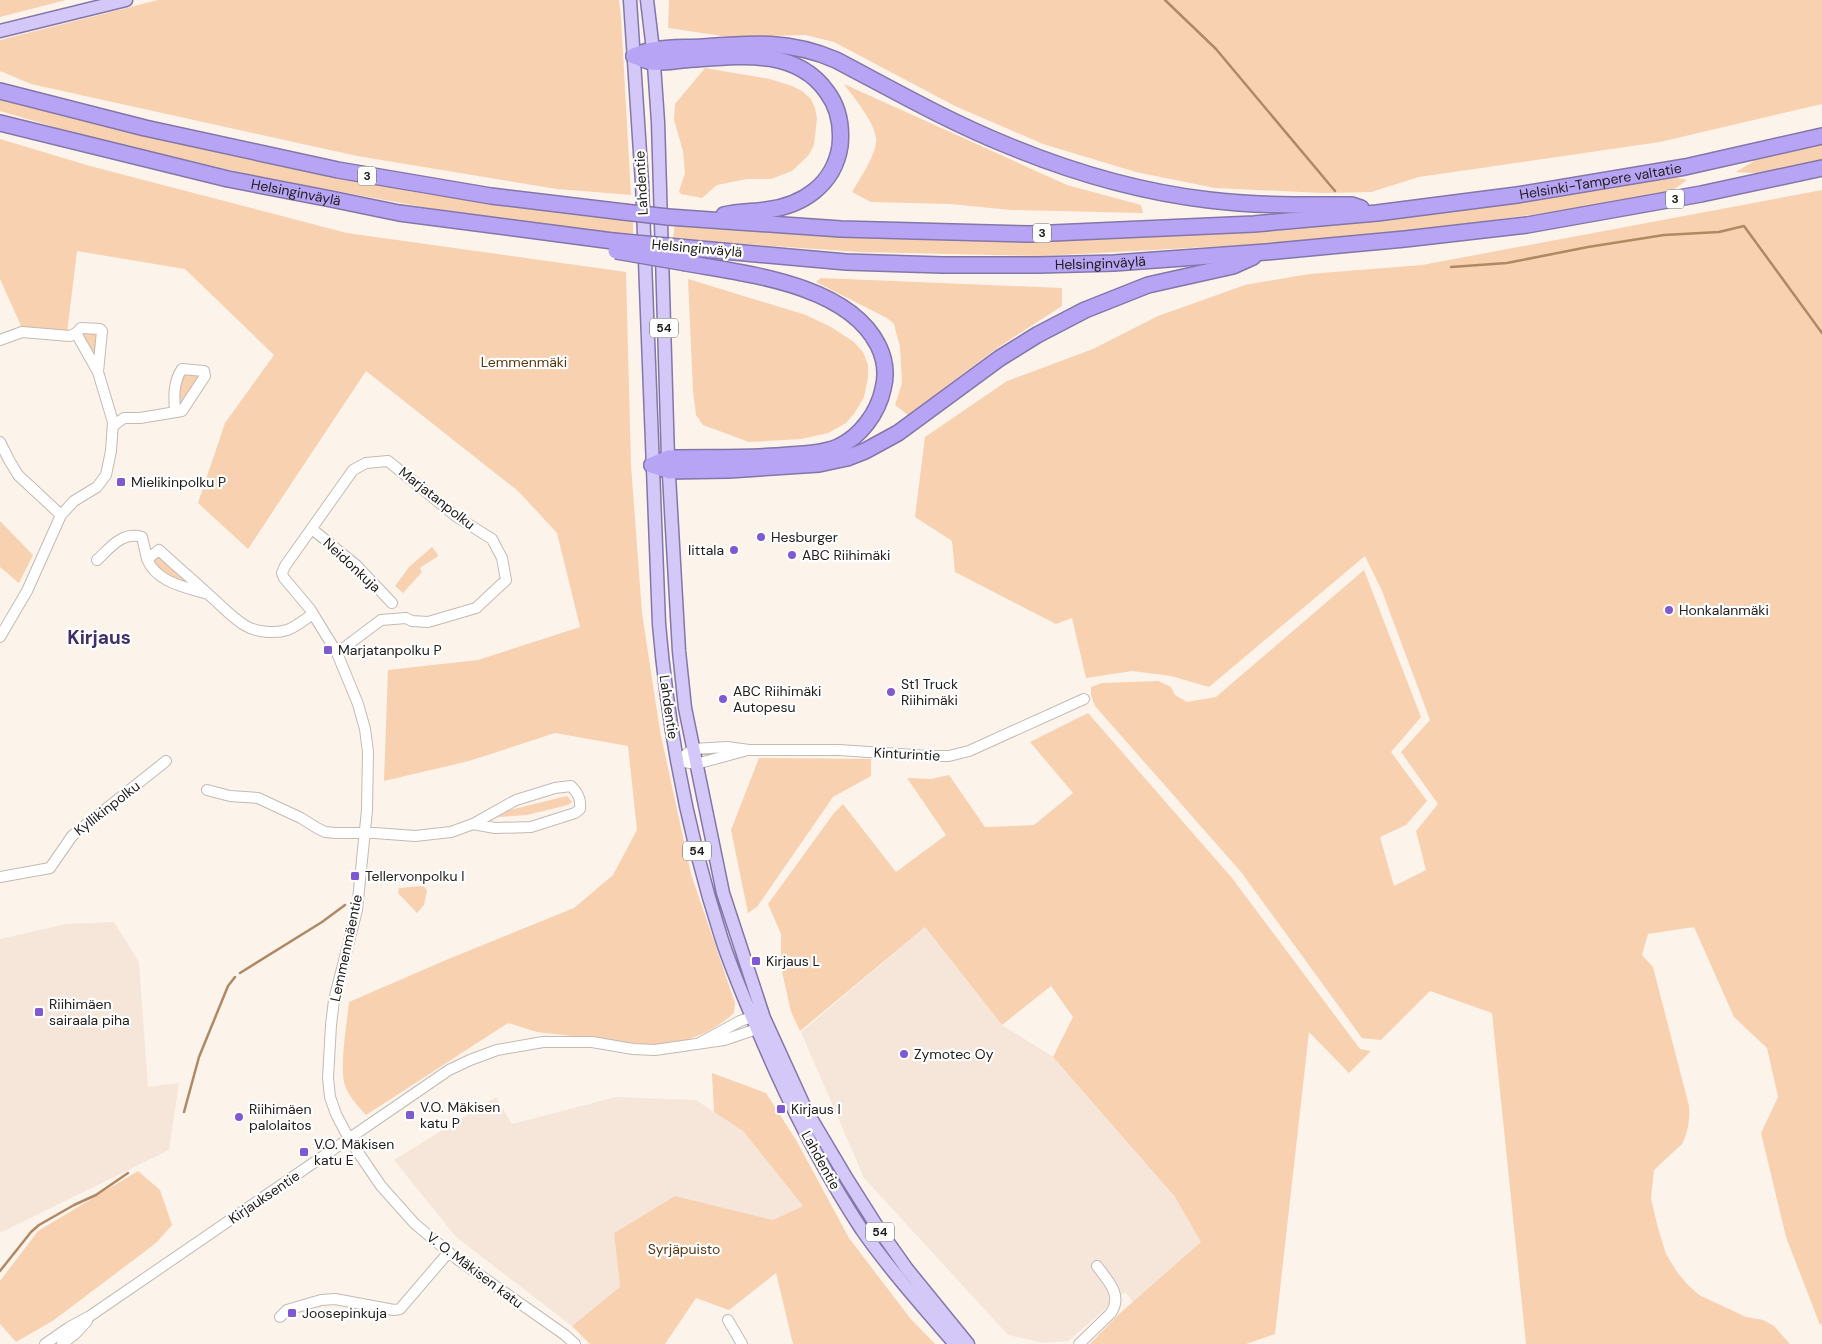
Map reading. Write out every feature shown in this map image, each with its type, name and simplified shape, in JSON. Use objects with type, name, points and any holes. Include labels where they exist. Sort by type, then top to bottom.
[{"type":"highway","points":[[653,56],[738,44],[794,46],[836,60],[958,123],[1009,146],[1074,170],[1121,183],[1208,200],[1249,204],[1352,205],[1377,213]]},
{"type":"highway","points":[[634,56],[741,56],[762,57],[782,61],[801,69],[816,79],[831,97],[837,110],[841,122],[839,151],[827,177],[813,194],[783,208],[734,212],[707,220]]},
{"type":"highway","name":"Helsinginväylä","points":[[0,91],[146,128],[338,170],[491,196],[668,217],[841,229],[1030,234],[1254,224],[1377,213]]},
{"type":"highway","name":"Helsinginväylä","points":[[0,122],[238,181],[400,213],[578,238],[613,246],[688,256],[775,254],[846,262],[942,265],[1039,265],[1114,263],[1266,252],[1405,239]]},
{"type":"highway","name":"Helsinki-Tampere valtatie","points":[[1377,213],[1516,195],[1685,167],[1822,136]]},
{"type":"highway","name":"Helsinki-Tampere valtatie","points":[[1405,239],[1528,225],[1702,194],[1822,168]]},
{"type":"highway","points":[[652,465],[787,467],[819,464],[846,458],[898,433],[1000,358],[1037,334],[1086,310],[1148,285],[1233,266],[1266,252]]},
{"type":"highway","points":[[669,465],[814,453],[836,448],[861,430],[876,410],[881,398],[885,377],[882,353],[866,326],[833,301],[774,279],[688,256]]},
{"type":"main road","points":[[0,31],[126,0]]},
{"type":"main road","name":"Lahdentie","points":[[630,0],[642,183],[660,633],[663,669],[678,761],[692,830],[722,940],[758,1017],[806,1110],[878,1228],[907,1269],[968,1344]]},
{"type":"main road","name":"Lahdentie","points":[[647,0],[658,122],[669,465],[679,651],[685,708],[723,893],[758,1017],[757,1029],[812,1147],[862,1229],[894,1273],[955,1344]]},
{"type":"street","points":[[0,340],[22,332],[70,336],[78,330],[85,328],[100,329],[102,331],[98,372]]},
{"type":"street","points":[[0,637],[27,591],[61,515],[74,501],[97,487],[106,475],[111,451],[113,426],[98,372],[76,333]]},
{"type":"street","points":[[113,426],[124,418],[140,418],[175,412]]},
{"type":"street","points":[[0,442],[18,475],[61,515]]},
{"type":"street","name":"Marjatanpolku","points":[[285,566],[353,470],[366,463],[388,461],[465,524],[492,539],[502,558],[506,580],[476,608],[428,622],[412,621],[406,618],[381,620],[337,653]]},
{"type":"street","name":"Neidonkuja","points":[[312,529],[356,565],[392,603]]},
{"type":"street","points":[[97,560],[122,538],[128,535],[142,537],[150,567],[166,580],[208,594]]},
{"type":"street","points":[[147,559],[159,550],[246,626],[262,631],[288,630],[313,614]]},
{"type":"street","name":"Lemmenmäentie","points":[[285,566],[282,574],[284,578],[313,614],[337,653],[358,704],[365,728],[369,777],[357,910],[334,1000],[328,1057],[330,1098],[349,1139]]},
{"type":"street","name":"Kinturintie","points":[[694,749],[727,747],[749,750],[821,749],[949,756],[969,751],[1084,699]]},
{"type":"street","points":[[678,761],[694,749]]},
{"type":"street","name":"Kinturintie","points":[[678,761],[696,764],[749,750]]},
{"type":"street","name":"Kyllikinpolku","points":[[0,877],[50,868],[72,836],[166,761]]},
{"type":"street","points":[[207,790],[230,796],[258,798],[325,832],[365,832],[414,836],[451,832],[473,824],[502,806],[516,800],[555,788],[571,786],[578,792],[580,810],[531,827],[495,828],[473,824]]},
{"type":"street","name":"Kirjauksentie","points":[[698,1044],[740,1021],[758,1017]]},
{"type":"street","name":"Kirjauksentie","points":[[45,1344],[90,1316],[449,1070],[470,1060],[497,1050],[543,1042],[592,1042],[633,1049],[655,1050],[724,1040],[757,1029]]},
{"type":"street","name":"V. O. Mäkisen katu","points":[[349,1139],[381,1186],[409,1218],[448,1252],[575,1344]]},
{"type":"street","points":[[280,1317],[286,1310],[321,1300],[335,1299],[394,1310],[400,1309],[448,1252]]},
{"type":"street","points":[[1079,1344],[1115,1308],[1116,1295],[1114,1289],[1097,1266]]},
{"type":"street","name":"Kirjauksentie","points":[[62,1344],[75,1334],[90,1316]]},
{"type":"street","points":[[728,1320],[742,1344]]},
{"type":"shaded area","points":[[114,922],[139,962],[148,1087],[179,1083],[169,1150],[0,1233],[0,939],[66,924]]},
{"type":"shaded area","points":[[925,927],[1002,1025],[1053,1057],[1175,1197],[1202,1242],[1133,1302],[1125,1292],[1068,1341],[1044,1343],[1008,1335],[864,1178],[801,1032]]},
{"type":"shaded area","points":[[496,1097],[512,1124],[616,1097],[696,1100],[743,1131],[803,1206],[773,1220],[675,1196],[614,1233],[620,1287],[572,1326],[456,1237],[394,1160]]},
{"type":"green space","points":[[0,0],[66,0],[0,17]]},
{"type":"green space","points":[[158,0],[619,0],[631,195],[557,189],[357,156],[31,84],[0,71],[0,40]]},
{"type":"green space","points":[[669,0],[1822,0],[1822,104],[1660,142],[1419,177],[1371,192],[1323,193],[1215,188],[1136,172],[1043,144],[955,106],[834,42],[805,35],[729,37],[668,28]]},
{"type":"green space","points":[[705,68],[770,79],[802,91],[811,99],[817,118],[814,145],[808,156],[792,171],[771,179],[747,179],[717,185],[702,198],[681,194],[679,191],[685,173],[683,151],[674,120],[675,104]]},
{"type":"green space","points":[[844,84],[1067,185],[1141,205],[1143,213],[1011,210],[950,204],[871,202],[852,192],[871,158],[876,138],[868,117]]},
{"type":"green space","points":[[0,96],[91,123],[263,162],[425,194],[633,220],[633,234],[598,232],[423,207],[260,177],[89,137],[0,111]]},
{"type":"green space","name":"Lemmenmäki","points":[[0,139],[90,166],[347,233],[626,272],[631,465],[642,613],[660,731],[691,874],[735,1003],[734,1013],[717,1026],[700,1035],[666,1044],[630,1043],[545,1033],[508,1023],[366,1115],[356,1104],[345,1087],[343,1074],[343,1054],[349,1002],[574,908],[613,875],[637,830],[628,746],[555,733],[469,761],[384,781],[388,670],[478,660],[580,627],[557,533],[518,491],[366,371],[248,549],[198,503],[225,423],[274,355],[185,269],[77,251],[67,333],[22,328],[0,279]]},
{"type":"green space","points":[[1822,142],[1822,161],[1767,174],[1736,172],[1762,156]]},
{"type":"green space","points":[[1667,176],[1687,180],[1672,191],[1612,204],[1393,233],[1261,244],[1043,256],[859,252],[673,239],[675,223],[1044,240]]},
{"type":"green space","points":[[1822,190],[1822,1323],[1820,1325],[1786,1237],[1761,1133],[1778,1097],[1767,1048],[1734,1017],[1694,927],[1648,934],[1642,955],[1653,967],[1689,1106],[1689,1121],[1684,1140],[1654,1170],[1651,1199],[1666,1254],[1687,1284],[1699,1295],[1746,1317],[1763,1320],[1774,1326],[1790,1344],[1526,1344],[1492,1013],[1430,991],[1381,1040],[1362,1038],[1241,872],[1095,706],[1091,695],[1091,687],[1102,683],[1158,681],[1171,687],[1175,695],[1187,702],[1216,697],[1364,570],[1421,717],[1391,752],[1427,801],[1406,825],[1380,837],[1394,886],[1426,870],[1416,831],[1438,804],[1401,752],[1430,720],[1382,591],[1365,556],[1209,687],[1171,676],[1132,671],[1086,678],[1072,618],[1056,624],[955,572],[952,541],[915,517],[925,437],[1007,381],[1093,349],[1158,316],[1245,285],[1309,274],[1422,265]]},
{"type":"green space","points":[[821,278],[1062,288],[1062,306],[1000,346],[908,415],[895,405],[902,383],[900,347],[894,324],[887,318],[816,282]]},
{"type":"green space","points":[[688,279],[806,315],[831,327],[854,342],[863,352],[868,365],[868,378],[864,397],[854,414],[846,423],[828,433],[801,439],[749,442],[703,425],[696,415],[693,391]]},
{"type":"green space","points":[[83,330],[99,334],[96,363],[81,335]]},
{"type":"green space","points":[[197,373],[201,377],[182,407],[179,407],[181,374]]},
{"type":"green space","points":[[0,521],[33,555],[19,583],[0,567]]},
{"type":"green space","points":[[432,547],[438,555],[437,557],[421,567],[422,572],[403,593],[395,586],[409,567]]},
{"type":"green space","points":[[156,556],[160,556],[192,585],[170,579],[153,562]]},
{"type":"green space","points":[[1088,713],[1232,878],[1360,1049],[1371,1051],[1349,1073],[1309,1032],[1275,1334],[1246,1344],[1090,1344],[1119,1314],[1201,1242],[1175,1197],[1053,1057],[1073,1017],[1051,986],[1002,1025],[925,927],[800,1031],[791,1012],[781,967],[781,934],[768,904],[834,813],[843,804],[896,872],[946,835],[907,778],[931,779],[949,775],[985,827],[1034,825],[1073,793],[1030,742]]},
{"type":"green space","points":[[759,758],[871,759],[871,776],[833,797],[757,907],[748,913],[731,830]]},
{"type":"green space","points":[[567,796],[572,802],[568,805],[527,815],[498,817],[510,810]]},
{"type":"green space","points":[[424,886],[427,891],[424,905],[417,913],[398,893],[399,888]]},
{"type":"green space","name":"Syrjäpuisto","points":[[712,1073],[766,1093],[796,1140],[849,1238],[910,1318],[935,1344],[793,1344],[776,1273],[729,1310],[696,1298],[665,1344],[590,1344],[572,1326],[620,1287],[614,1233],[675,1196],[773,1220],[803,1206],[743,1131],[714,1112]]},
{"type":"green space","points":[[138,1171],[160,1190],[172,1225],[156,1243],[54,1320],[16,1342],[0,1324],[0,1281],[38,1231]]},
{"type":"waterway","points":[[1165,0],[1216,49],[1335,191]]},
{"type":"waterway","points":[[1451,267],[1507,263],[1588,247],[1664,235],[1719,232],[1744,226],[1822,333]]},
{"type":"waterway","points":[[240,973],[322,922],[345,905]]},
{"type":"waterway","points":[[184,1112],[199,1057],[228,986],[235,977]]},
{"type":"waterway","points":[[0,1271],[31,1232],[39,1225],[96,1195],[128,1173]]},
{"type":"place","name":"Mielikinpolku P","points":[[121,482]]},
{"type":"place","name":"Hesburger","points":[[761,537]]},
{"type":"place","name":"Iittala","points":[[734,550]]},
{"type":"place","name":"ABC Riihimäki","points":[[792,555]]},
{"type":"place","name":"Honkalanmäki","points":[[1669,610]]},
{"type":"place","name":"Marjatanpolku P","points":[[328,650]]},
{"type":"place","name":"St1 Truck Riihimäki","points":[[891,692]]},
{"type":"place","name":"ABC Riihimäki Autopesu","points":[[723,699]]},
{"type":"place","name":"Tellervonpolku I","points":[[355,876]]},
{"type":"place","name":"Kirjaus L","points":[[756,961]]},
{"type":"place","name":"Riihimäen sairaala piha","points":[[39,1012]]},
{"type":"place","name":"Zymotec Oy","points":[[904,1054]]},
{"type":"place","name":"Kirjaus I","points":[[781,1109]]},
{"type":"place","name":"V.O. Mäkisen katu P","points":[[410,1115]]},
{"type":"place","name":"Riihimäen palolaitos","points":[[239,1117]]},
{"type":"place","name":"V.O. Mäkisen katu E","points":[[304,1152]]},
{"type":"place","name":"Joosepinkuja","points":[[292,1313]]},
{"type":"district","name":"Kirjaus","points":[[99,637]]}]
